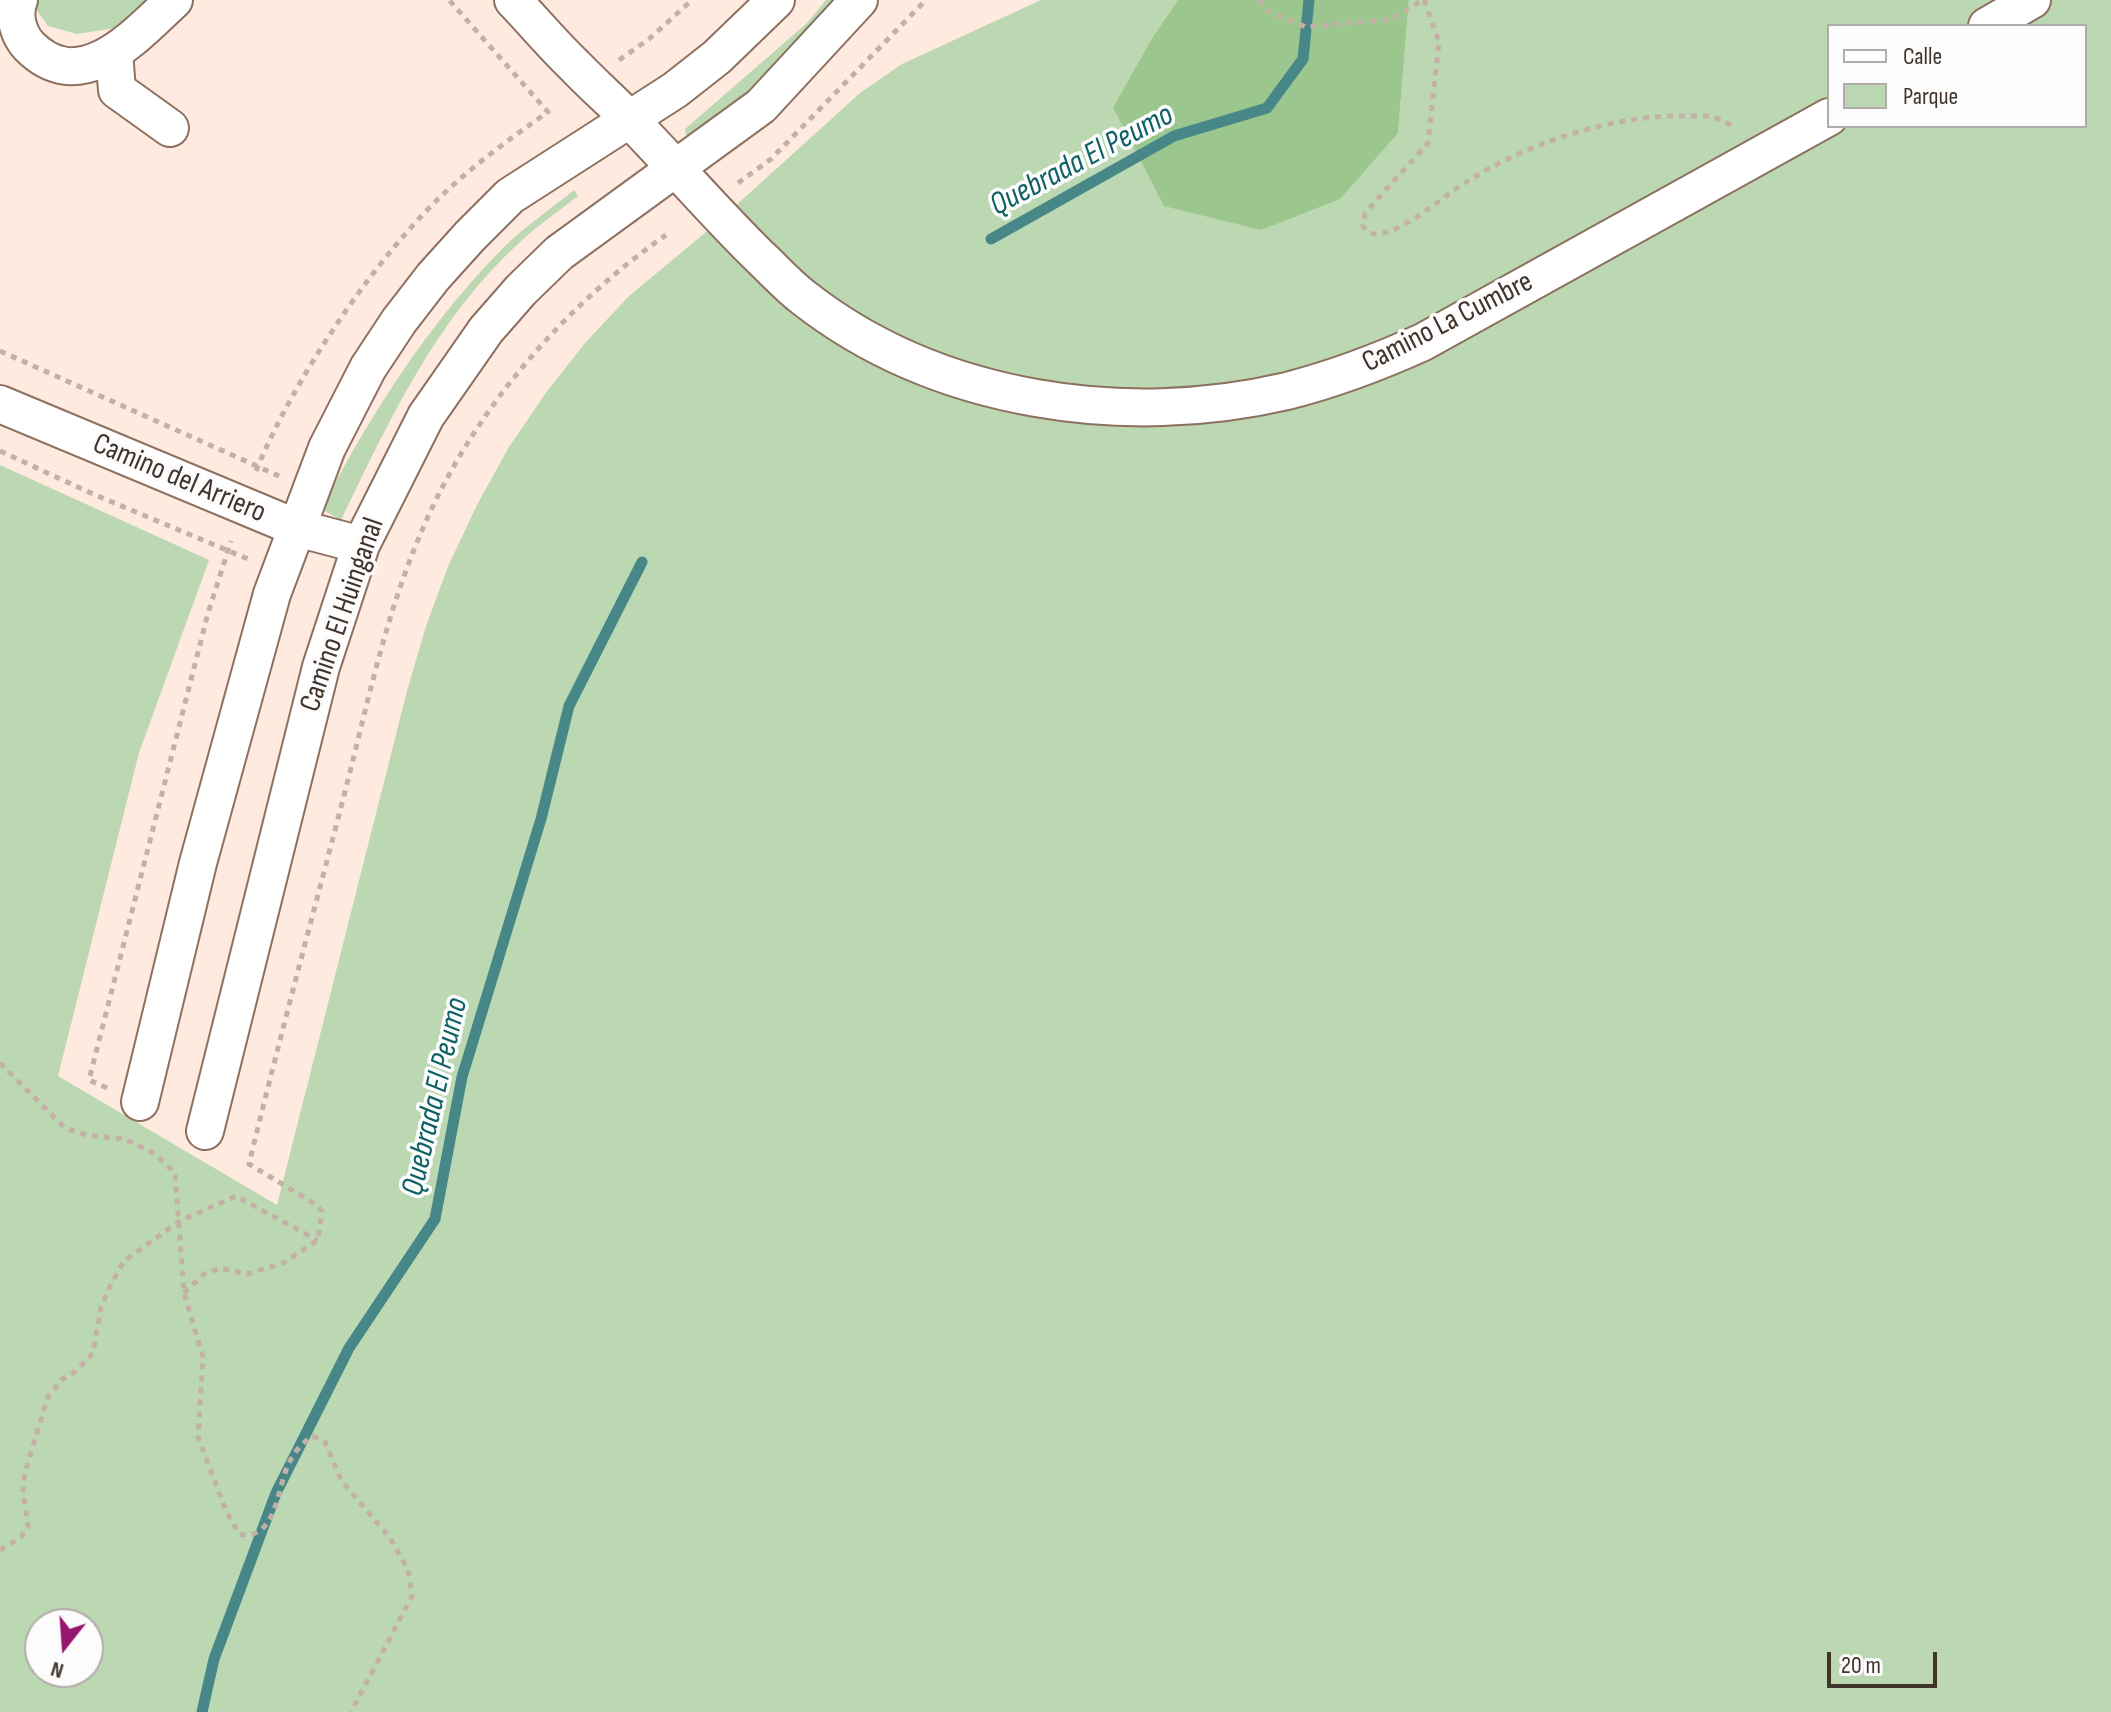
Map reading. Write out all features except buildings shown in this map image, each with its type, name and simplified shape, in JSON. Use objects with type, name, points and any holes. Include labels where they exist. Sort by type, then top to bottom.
[{"type":"street","points":[[12,15],[24,41],[36,53],[74,67],[106,58],[174,0]]},
{"type":"street","name":"Camino La Cumbre","points":[[513,0],[675,170],[802,297],[847,328],[895,354],[946,375],[994,389],[1042,399],[1140,408],[1189,406],[1262,396],[1379,362],[1423,342],[1827,118]]},
{"type":"street","points":[[140,1102],[198,863],[280,571],[321,461],[346,407],[399,321],[433,277],[510,196],[631,121],[717,57],[776,0]]},
{"type":"street","name":"Camino El Huinganal","points":[[205,1131],[313,696],[346,589],[361,545],[426,416],[486,330],[559,253],[761,106],[859,0]]},
{"type":"street","points":[[1990,24],[2032,0]]},
{"type":"street","points":[[114,52],[117,90],[170,128]]},
{"type":"street","name":"Camino del Arriero","points":[[0,404],[297,528],[361,545]]},
{"type":"path","points":[[449,0],[548,112]]},
{"type":"path","points":[[616,63],[649,39],[692,0]]},
{"type":"path","points":[[732,188],[771,159],[926,0]]},
{"type":"path","points":[[1259,0],[1268,11],[1306,27],[1389,20],[1424,0],[1439,42],[1428,143],[1365,213],[1363,226],[1373,234],[1380,234],[1413,219],[1467,181],[1500,163],[1561,139],[1629,119],[1663,115],[1711,116],[1778,146]]},
{"type":"path","points":[[184,1293],[204,1274],[220,1268],[247,1274],[283,1263],[318,1240],[322,1211],[249,1164],[376,666],[397,600],[420,535],[454,464],[505,388],[583,302],[627,263],[666,235]]},
{"type":"path","points":[[0,351],[258,467]]},
{"type":"path","points":[[0,451],[106,500],[280,571]]},
{"type":"path","points":[[346,589],[397,600]]},
{"type":"path","points":[[0,1063],[65,1128],[86,1135],[125,1139],[155,1154],[175,1173],[184,1293],[203,1357],[198,1437],[226,1511],[239,1534],[250,1537],[262,1531],[280,1497],[287,1467],[301,1444],[313,1436],[325,1442],[341,1480],[390,1538],[408,1570],[412,1596],[351,1712]]},
{"type":"path","points":[[0,1550],[21,1537],[28,1527],[23,1490],[25,1473],[47,1399],[61,1380],[76,1371],[93,1353],[101,1307],[124,1261],[180,1221],[236,1196],[318,1240]]},
{"type":"green space","points":[[35,0],[148,0],[122,27],[77,34],[48,26],[35,8]]},
{"type":"green space","points":[[826,0],[837,0],[770,75],[687,140],[685,129],[807,23]]},
{"type":"green space","points":[[1041,0],[1178,0],[1152,38],[1113,107],[1398,133],[1409,0],[2111,0],[2111,1712],[0,1712],[0,465],[209,560],[139,753],[58,1076],[277,1205],[407,691],[449,564],[509,447],[545,394],[585,343],[629,296],[712,227],[860,93],[902,64]]},
{"type":"green space","points":[[1178,0],[1409,0],[1398,133],[1340,199],[1261,230],[1164,206],[1113,107],[1152,38]]},
{"type":"green space","points":[[574,190],[578,196],[527,236],[490,271],[464,303],[417,372],[341,520],[321,509],[382,403],[452,305],[507,244]]},
{"type":"waterway","name":"Quebrada El Peumo","points":[[991,239],[1174,136],[1267,108],[1303,59],[1309,0]]},
{"type":"waterway","name":"Quebrada El Peumo","points":[[202,1712],[214,1659],[276,1493],[349,1348],[435,1219],[462,1077],[541,819],[569,706],[642,562]]}]
